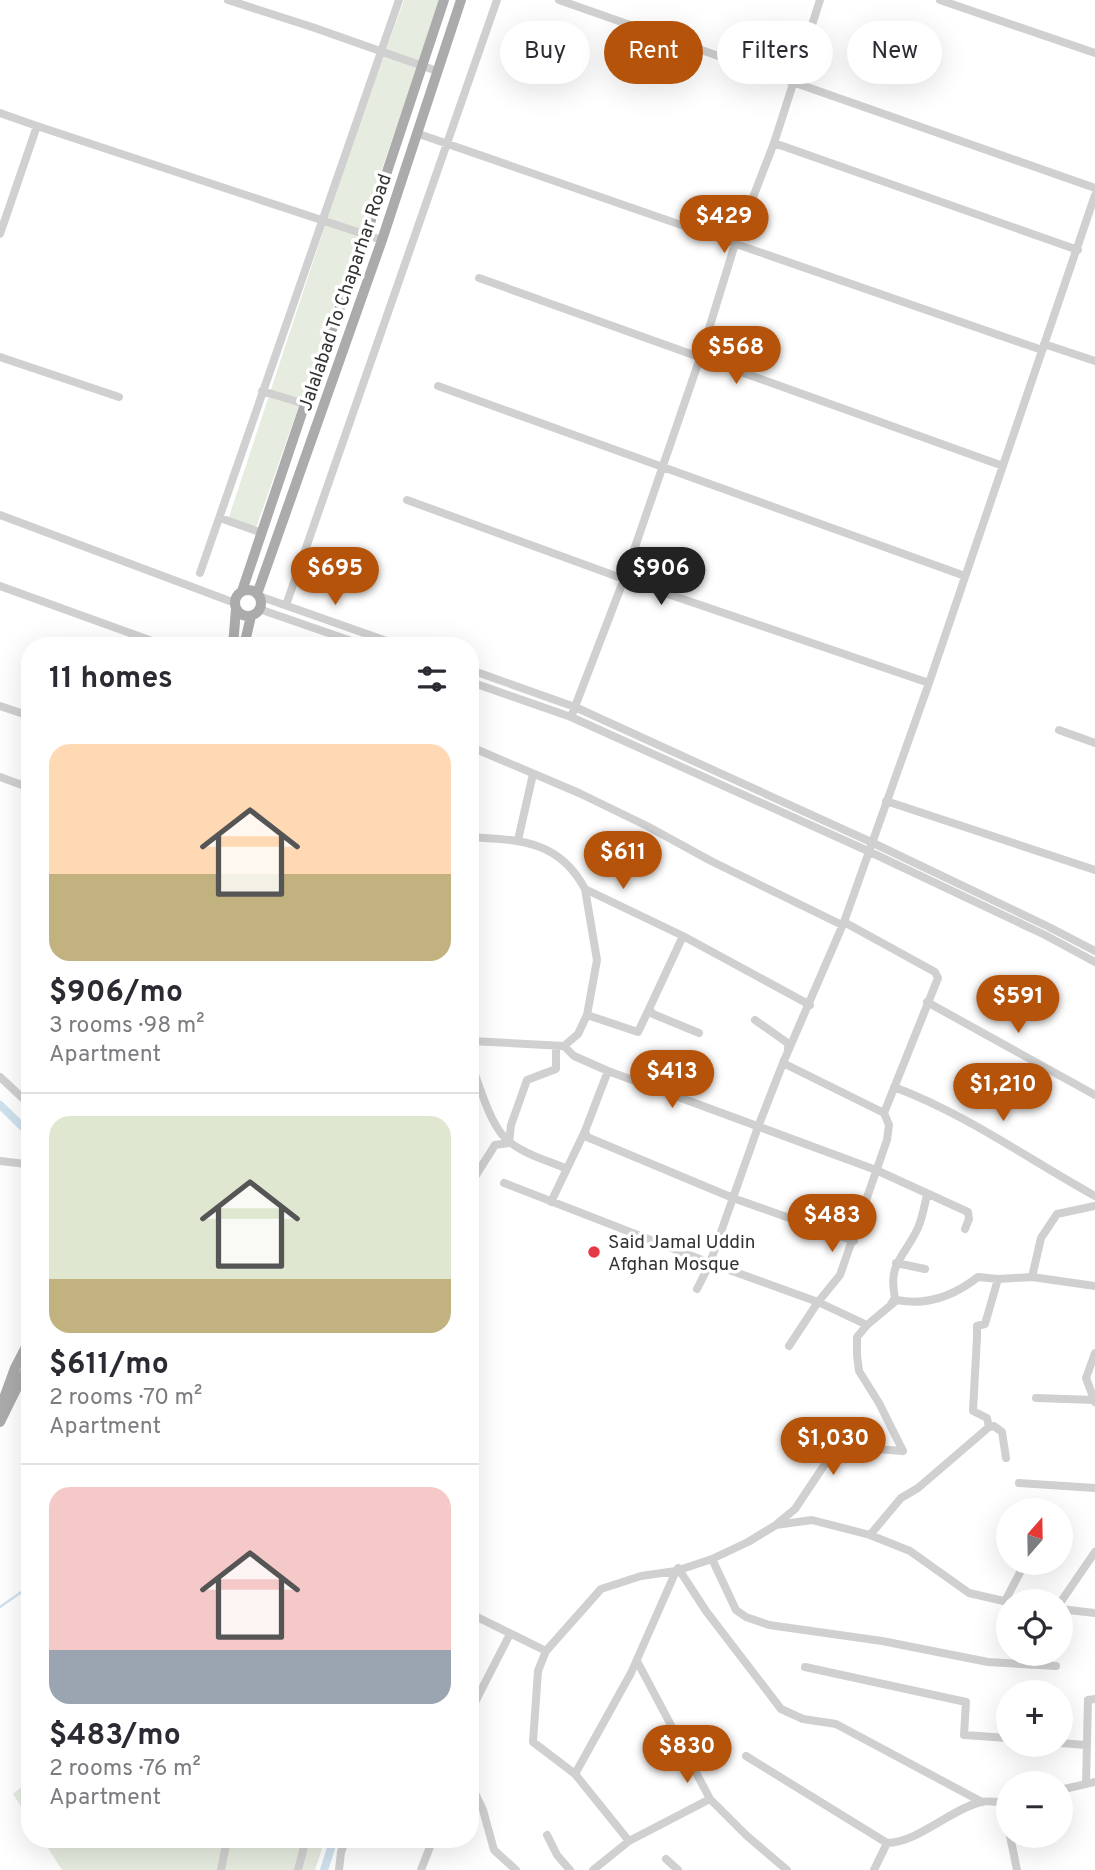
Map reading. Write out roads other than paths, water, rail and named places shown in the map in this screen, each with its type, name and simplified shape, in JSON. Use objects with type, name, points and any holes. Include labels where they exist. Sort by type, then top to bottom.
[{"type":"main road","name":"Jalalabad To Chaparhar Road","points":[[242,592],[444,0]]},
{"type":"main road","name":"Jalalabad To Chaparhar Road","points":[[258,595],[382,240],[461,0]]},
{"type":"main road","points":[[233,637],[236,597],[251,590],[258,595],[247,637]]},
{"type":"main road","points":[[235,606],[245,616],[255,612]]},
{"type":"main road","points":[[0,1407],[21,1356]]},
{"type":"main road","points":[[0,1422],[21,1379]]},
{"type":"street","points":[[228,0],[437,71]]},
{"type":"street","points":[[200,573],[399,0]]},
{"type":"street","points":[[286,605],[497,0]]},
{"type":"street","points":[[559,0],[717,56]]},
{"type":"street","points":[[813,21],[820,0]]},
{"type":"street","points":[[940,0],[1095,53]]},
{"type":"street","points":[[571,717],[624,579],[700,358],[735,244],[774,143],[791,84]]},
{"type":"street","points":[[798,84],[1095,188]]},
{"type":"street","points":[[0,113],[382,240]]},
{"type":"street","points":[[0,234],[37,126]]},
{"type":"street","points":[[416,133],[735,244],[1043,347],[1095,361]]},
{"type":"street","points":[[774,143],[1077,250]]},
{"type":"street","points":[[697,1289],[710,1263],[783,1063],[843,924],[929,683],[1095,195]]},
{"type":"street","points":[[479,278],[1003,466]]},
{"type":"street","points":[[0,357],[120,397]]},
{"type":"street","points":[[438,386],[965,576]]},
{"type":"street","points":[[262,391],[305,404]]},
{"type":"street","points":[[407,500],[624,579],[929,683]]},
{"type":"street","points":[[0,516],[235,606]]},
{"type":"street","points":[[220,518],[262,533]]},
{"type":"street","points":[[0,586],[141,637]]},
{"type":"street","points":[[258,595],[376,637]]},
{"type":"street","points":[[255,612],[337,637]]},
{"type":"street","points":[[479,673],[575,707],[871,842],[1095,951]]},
{"type":"street","points":[[479,685],[571,717],[868,851],[1095,961]]},
{"type":"street","points":[[0,706],[21,713]]},
{"type":"street","points":[[1059,730],[1095,743]]},
{"type":"street","points":[[479,750],[647,825],[711,861],[843,924],[935,972],[938,978],[884,1113]]},
{"type":"street","points":[[518,840],[533,774]]},
{"type":"street","points":[[0,777],[21,785]]},
{"type":"street","points":[[886,801],[1095,870]]},
{"type":"street","points":[[479,838],[532,843],[556,855],[572,870],[585,889],[597,960],[587,1015],[578,1034],[560,1046],[556,1069],[527,1080],[511,1125],[509,1143]]},
{"type":"street","points":[[585,889],[683,936],[810,1005]]},
{"type":"street","points":[[587,1015],[638,1032],[683,936]]},
{"type":"street","points":[[927,1002],[1095,1095]]},
{"type":"street","points":[[649,1009],[653,1014],[699,1033]]},
{"type":"street","points":[[755,1020],[789,1044],[783,1063]]},
{"type":"street","points":[[479,1041],[560,1046],[574,1056],[608,1071],[876,1170],[968,1212],[969,1219],[965,1229]]},
{"type":"street","points":[[783,1063],[884,1113],[890,1125],[841,1275],[818,1302],[789,1346]]},
{"type":"street","points":[[551,1202],[585,1130],[608,1071]]},
{"type":"street","points":[[0,1077],[21,1097]]},
{"type":"street","points":[[479,1084],[486,1108],[509,1143]]},
{"type":"street","points":[[894,1087],[915,1094],[996,1136],[1049,1171],[1095,1196]]},
{"type":"street","points":[[479,1096],[484,1096]]},
{"type":"street","points":[[585,1130],[587,1137],[733,1198],[854,1241]]},
{"type":"street","points":[[479,1170],[495,1145],[509,1143],[567,1169]]},
{"type":"street","points":[[0,1161],[21,1163]]},
{"type":"street","points":[[504,1182],[710,1263],[818,1302],[867,1325]]},
{"type":"street","points":[[887,1310],[895,1298],[892,1283],[896,1263],[917,1231],[927,1195]]},
{"type":"street","points":[[1032,1277],[1041,1238],[1057,1214],[1095,1206]]},
{"type":"street","points":[[896,1263],[925,1269]]},
{"type":"street","points":[[629,1841],[575,1774],[533,1742],[538,1671],[546,1651],[601,1589],[641,1576],[677,1570],[712,1559],[776,1525],[795,1509],[837,1446],[903,1451],[879,1403],[859,1371],[856,1354],[857,1337],[867,1325],[898,1300],[907,1302],[950,1295],[978,1277],[1032,1277],[1095,1286]]},
{"type":"street","points":[[989,1427],[987,1418],[973,1411],[977,1326],[985,1324],[998,1279]]},
{"type":"street","points":[[1036,1398],[1095,1401],[1086,1378],[1095,1353]]},
{"type":"street","points":[[870,1535],[901,1498],[918,1489],[989,1427],[994,1426],[1002,1432],[1006,1458]]},
{"type":"street","points":[[1019,1483],[1095,1488]]},
{"type":"street","points":[[776,1525],[812,1520],[870,1535],[910,1551],[969,1593],[996,1600]]},
{"type":"street","points":[[1070,1589],[1095,1552]]},
{"type":"street","points":[[712,1559],[736,1610],[746,1617],[769,1625],[881,1641],[996,1662]]},
{"type":"street","points":[[575,1774],[637,1661],[677,1570]]},
{"type":"street","points":[[677,1570],[781,1709],[803,1719],[836,1724],[982,1802]]},
{"type":"street","points":[[1073,1610],[1095,1613]]},
{"type":"street","points":[[479,1618],[546,1651]]},
{"type":"street","points":[[479,1694],[510,1634]]},
{"type":"street","points":[[637,1661],[710,1799],[787,1870]]},
{"type":"street","points":[[805,1667],[966,1702],[964,1735],[996,1737]]},
{"type":"street","points":[[1086,1784],[1088,1700],[1095,1699]]},
{"type":"street","points":[[1073,1744],[1086,1745]]},
{"type":"street","points":[[746,1756],[887,1843],[901,1843],[942,1819],[982,1802],[996,1803]]},
{"type":"street","points":[[1073,1787],[1095,1782]]},
{"type":"street","points":[[593,1870],[629,1841],[710,1799]]},
{"type":"street","points":[[479,1801],[494,1850],[510,1868]]},
{"type":"street","points":[[547,1835],[557,1855],[570,1870]]},
{"type":"street","points":[[877,1869],[887,1843]]},
{"type":"street","points":[[221,1870],[225,1848]]},
{"type":"street","points":[[298,1870],[304,1848]]},
{"type":"street","points":[[339,1870],[344,1848]]},
{"type":"street","points":[[421,1870],[430,1848]]},
{"type":"street","points":[[1012,1848],[1017,1870]]},
{"type":"street","points":[[666,1859],[678,1870]]},
{"type":"waterway","points":[[0,1105],[21,1125]]},
{"type":"waterway","points":[[0,1607],[21,1592]]},
{"type":"waterway","points":[[324,1870],[331,1848]]},
{"type":"place","name":"Said Jamal Uddin Afghan Mosque","points":[[594,1252]]}]
